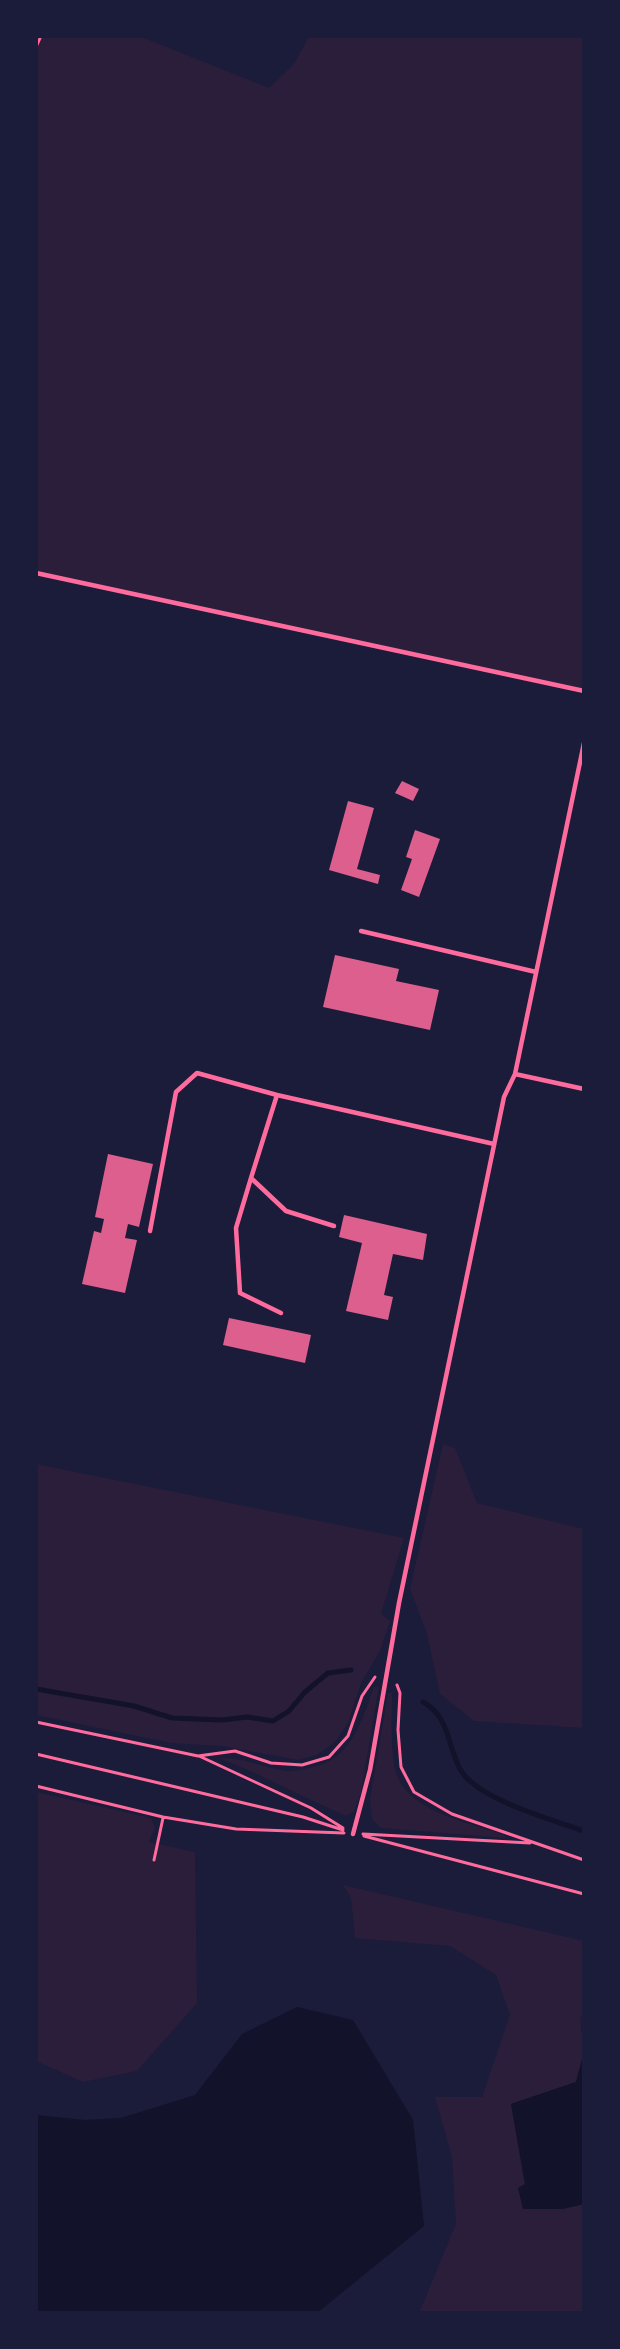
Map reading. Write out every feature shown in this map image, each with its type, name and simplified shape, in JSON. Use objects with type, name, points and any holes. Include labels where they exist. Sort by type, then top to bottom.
[{"type":"lane","points":[[36,573],[584,690]]},
{"type":"lane","points":[[353,1834],[370,1770],[388,1659],[494,1144],[504,1097],[515,1074],[584,743]]},
{"type":"lane","points":[[361,932],[536,972]]},
{"type":"lane","points":[[150,1231],[176,1092],[197,1073],[277,1095],[494,1144]]},
{"type":"lane","points":[[515,1074],[584,1089]]},
{"type":"lane","points":[[277,1095],[236,1228],[240,1293],[281,1313]]},
{"type":"lane","points":[[251,1178],[286,1211],[334,1226]]},
{"type":"path","points":[[36,47],[40,36]]},
{"type":"path","points":[[36,1722],[198,1756],[235,1751],[271,1763],[303,1765],[329,1757],[348,1736],[362,1696],[388,1659]]},
{"type":"path","points":[[396,1682],[400,1693],[398,1730],[400,1767],[414,1792],[452,1814],[584,1860]]},
{"type":"path","points":[[36,1754],[303,1817],[353,1834],[584,1894]]},
{"type":"path","points":[[36,1786],[164,1817],[236,1829],[353,1834]]},
{"type":"path","points":[[154,1860],[164,1817]]},
{"type":"shaded area","points":[[36,36],[139,36],[269,88],[294,64],[309,36],[584,36],[584,690],[36,573]]},
{"type":"shaded area","points":[[443,1444],[455,1448],[477,1503],[584,1529],[584,1728],[474,1721],[440,1694],[427,1634],[410,1589]]},
{"type":"shaded area","points":[[36,1464],[404,1538],[381,1614],[390,1621],[380,1651],[361,1683],[348,1723],[335,1742],[317,1755],[298,1760],[222,1746],[171,1743],[36,1715]]},
{"type":"shaded area","points":[[379,1686],[361,1792],[354,1811],[346,1816],[219,1758],[237,1759],[289,1771],[323,1764],[345,1749],[359,1726],[374,1687]]},
{"type":"shaded area","points":[[388,1693],[392,1693],[394,1761],[399,1780],[407,1791],[430,1809],[459,1821],[502,1834],[507,1838],[381,1828],[372,1819],[370,1799]]},
{"type":"shaded area","points":[[36,1792],[151,1818],[155,1828],[149,1842],[195,1852],[197,2003],[137,2071],[83,2082],[36,2061]]},
{"type":"shaded area","points":[[343,1885],[584,1941],[584,2012],[580,2018],[584,2052],[576,2082],[511,2104],[525,2184],[562,2209],[584,2204],[584,2313],[419,2313],[456,2224],[452,2157],[435,2097],[482,2097],[510,2015],[496,1975],[450,1946],[355,1938],[351,1898]]},
{"type":"shaded area","points":[[297,2007],[353,2020],[413,2120],[424,2226],[317,2313],[36,2313],[36,2115],[85,2120],[121,2118],[195,2095],[242,2034]]},
{"type":"shaded area","points":[[584,2052],[584,2204],[562,2209],[523,2209],[518,2188],[525,2184],[511,2104],[576,2082]]},
{"type":"building","points":[[402,781],[419,789],[413,801],[395,793]]},
{"type":"building","points":[[348,801],[374,808],[357,869],[380,875],[378,884],[329,870]]},
{"type":"building","points":[[415,830],[440,839],[419,897],[401,890],[412,859],[406,857]]},
{"type":"building","points":[[335,955],[399,969],[396,981],[439,990],[430,1030],[323,1007]]},
{"type":"building","points":[[108,1154],[153,1164],[139,1227],[128,1224],[125,1238],[137,1240],[125,1293],[82,1284],[94,1231],[101,1233],[104,1219],[95,1217]]},
{"type":"building","points":[[344,1215],[427,1234],[423,1260],[393,1254],[384,1295],[393,1297],[388,1320],[346,1311],[362,1243],[339,1237]]},
{"type":"building","points":[[229,1318],[311,1335],[305,1363],[223,1345]]},
{"type":"waterway","points":[[36,1689],[134,1706],[172,1718],[222,1720],[247,1717],[273,1721],[289,1711],[305,1692],[328,1673],[351,1670]]},
{"type":"waterway","points":[[423,1702],[432,1708],[443,1723],[460,1769],[469,1780],[482,1790],[516,1807],[584,1831]]}]
